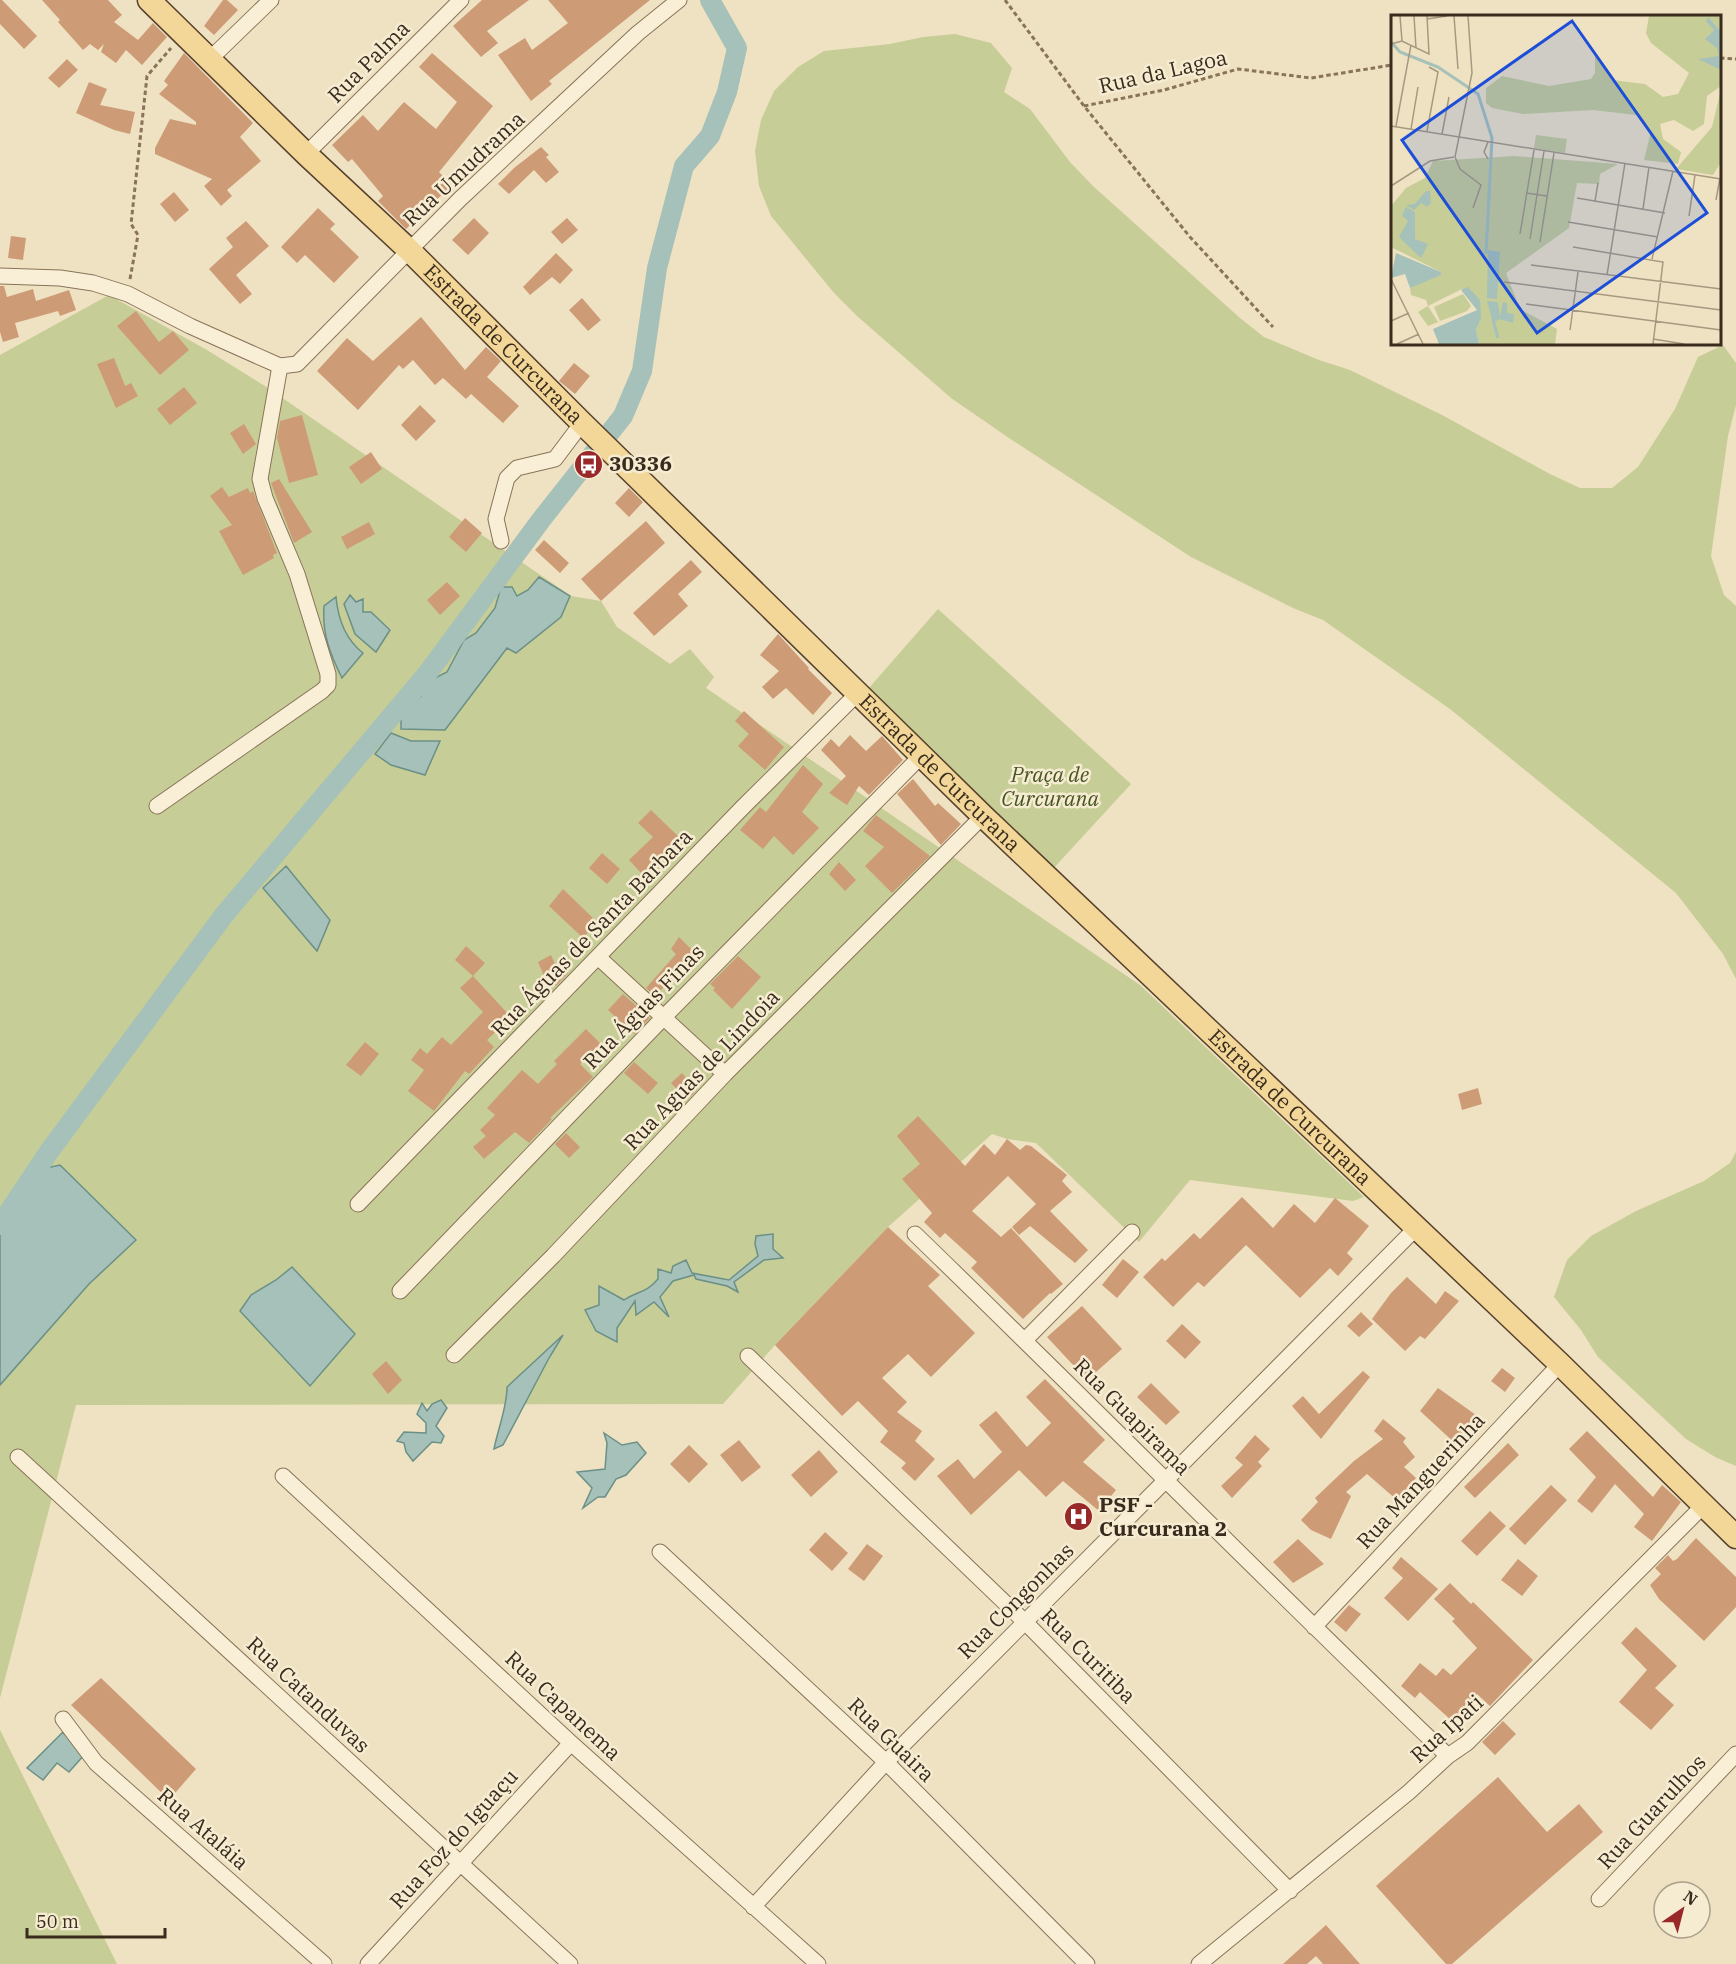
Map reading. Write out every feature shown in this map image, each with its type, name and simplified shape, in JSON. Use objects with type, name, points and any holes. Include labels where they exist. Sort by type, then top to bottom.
[{"type":"main road","name":"Estrada de Curcurana","points":[[149,0],[306,154],[409,250],[983,816],[1560,1364],[1736,1537]]},
{"type":"street","points":[[210,59],[271,0]]},
{"type":"street","name":"Rua Palma","points":[[306,154],[461,0]]},
{"type":"street","name":"Rua Umudrama","points":[[280,366],[297,364],[409,250],[638,33],[679,0]]},
{"type":"street","points":[[0,276],[60,278],[93,283],[128,294],[190,326],[280,366],[260,479],[265,498],[297,574],[328,674],[328,685],[157,806]]},
{"type":"street","points":[[501,541],[496,519],[507,478],[517,468],[555,459],[586,427]]},
{"type":"street","name":"Rua Águas de Santa Barbara","points":[[358,1204],[735,815],[858,693]]},
{"type":"street","name":"Rua Águas Finas","points":[[399,1291],[922,755]]},
{"type":"street","name":"Rua Aguas de Lindoia","points":[[454,1354],[553,1256],[725,1074],[983,816]]},
{"type":"street","points":[[598,957],[725,1074]]},
{"type":"street","name":"Rua Congonhas","points":[[753,1907],[886,1762],[1416,1228]]},
{"type":"street","points":[[1024,1340],[1132,1232]]},
{"type":"street","name":"Rua Guapirama","points":[[915,1234],[1448,1756]]},
{"type":"street","name":"Rua Curitiba","points":[[748,1356],[1025,1622],[1290,1891]]},
{"type":"street","name":"Rua Manguerinha","points":[[1314,1627],[1560,1364]]},
{"type":"street","name":"Rua Catanduvas","points":[[18,1457],[570,1964]]},
{"type":"street","name":"Rua Capanema","points":[[283,1476],[571,1743],[818,1964]]},
{"type":"street","name":"Rua Ipati","points":[[1199,1964],[1409,1792],[1448,1756],[1467,1743],[1704,1505]]},
{"type":"street","name":"Rua Guaira","points":[[660,1552],[886,1762],[1087,1964]]},
{"type":"street","name":"Rua Ataláia","points":[[63,1719],[96,1763],[324,1964]]},
{"type":"street","name":"Rua Foz do Iguaçu","points":[[368,1964],[571,1743]]},
{"type":"street","name":"Rua Guarulhos","points":[[1599,1899],[1736,1754]]},
{"type":"path","points":[[1005,0],[1084,106],[1190,237],[1273,327]]},
{"type":"path","points":[[128,294],[138,236],[132,224],[147,76],[183,33]]},
{"type":"path","points":[[1721,58],[1736,59]]},
{"type":"path","name":"Rua da Lagoa","points":[[1084,106],[1164,90],[1238,69],[1311,78],[1391,65]]},
{"type":"green space","points":[[955,34],[991,43],[1012,68],[1004,92],[1030,109],[1070,162],[1093,186],[1264,337],[1350,370],[1442,415],[1580,488],[1612,488],[1638,467],[1675,409],[1698,357],[1723,345],[1736,363],[1736,405],[1728,436],[1711,556],[1724,595],[1736,606],[1736,979],[1723,954],[1676,893],[1450,709],[1323,620],[1293,608],[1191,557],[1009,438],[951,398],[834,293],[771,216],[759,186],[755,151],[761,120],[774,91],[798,67],[824,51]]},
{"type":"green space","points":[[109,295],[207,350],[265,386],[571,596],[601,601],[617,627],[670,664],[690,649],[714,677],[706,688],[1140,985],[1364,1197],[1353,1201],[1190,1180],[1139,1242],[1036,1143],[1007,1139],[992,1134],[888,1227],[775,1345],[723,1404],[76,1405],[0,1698],[0,355]]},
{"type":"green space","name":"Praça de Curcurana","points":[[938,609],[1131,784],[1052,870],[869,688]]},
{"type":"green space","points":[[1736,1152],[1736,1466],[1715,1457],[1686,1439],[1598,1357],[1581,1330],[1554,1297],[1567,1260],[1591,1236],[1636,1211],[1704,1181],[1730,1163]]},
{"type":"green space","points":[[0,1730],[117,1964],[0,1964]]},
{"type":"water","points":[[539,577],[570,596],[561,617],[516,653],[507,648],[445,730],[401,729],[401,714],[421,696],[425,683],[447,672],[464,640],[476,633],[495,608],[501,587],[512,587],[517,596],[528,590]]},
{"type":"water","points":[[350,595],[356,602],[363,599],[363,612],[371,612],[390,630],[376,652],[355,634],[344,604]]},
{"type":"water","points":[[336,597],[347,635],[363,653],[342,678],[331,652],[324,626],[324,606]]},
{"type":"water","points":[[391,733],[411,741],[440,741],[425,775],[391,765],[375,754]]},
{"type":"water","points":[[286,866],[330,920],[317,951],[263,888]]},
{"type":"water","points":[[60,1165],[136,1240],[89,1284],[0,1385],[0,1219],[37,1170]]},
{"type":"water","points":[[773,1234],[773,1249],[783,1258],[764,1260],[734,1282],[738,1292],[727,1286],[696,1279],[694,1275],[673,1281],[660,1297],[669,1317],[654,1302],[636,1315],[635,1301],[617,1328],[617,1342],[596,1331],[585,1310],[599,1305],[599,1286],[624,1300],[653,1284],[658,1279],[658,1269],[671,1273],[673,1266],[686,1260],[692,1273],[729,1280],[758,1256],[756,1236]]},
{"type":"water","points":[[292,1267],[355,1334],[310,1386],[240,1311],[251,1295]]},
{"type":"water","points":[[563,1335],[503,1445],[494,1449],[507,1387]]},
{"type":"water","points":[[441,1400],[447,1408],[436,1426],[444,1436],[441,1443],[432,1442],[413,1461],[406,1452],[404,1443],[397,1441],[404,1432],[426,1433],[426,1423],[417,1414],[422,1403],[427,1411],[432,1404]]},
{"type":"water","points":[[604,1433],[622,1445],[637,1442],[646,1453],[626,1475],[616,1479],[605,1497],[598,1497],[583,1508],[592,1488],[577,1472],[605,1469],[607,1443]]},
{"type":"water","points":[[63,1732],[85,1754],[69,1772],[57,1763],[43,1780],[27,1768]]},
{"type":"building","points":[[0,0],[37,36],[24,49],[0,24]]},
{"type":"building","points":[[42,0],[108,0],[122,15],[114,22],[138,40],[153,23],[167,37],[142,65],[126,50],[116,63],[101,52],[104,44],[98,50],[90,44],[83,50]]},
{"type":"building","points":[[223,0],[227,0],[238,10],[214,35],[204,26]]},
{"type":"building","points":[[482,0],[529,0],[487,31],[498,43],[481,57],[453,26]]},
{"type":"building","points":[[548,0],[650,0],[549,81],[552,84],[531,101],[498,55],[525,38],[532,50],[568,23]]},
{"type":"building","points":[[184,53],[253,123],[240,137],[261,161],[227,190],[232,196],[221,206],[204,186],[212,179],[155,154],[155,148],[170,119],[196,125],[196,122],[159,94],[168,85],[164,81]]},
{"type":"building","points":[[432,53],[493,106],[439,172],[452,185],[406,229],[378,201],[383,196],[352,159],[348,162],[332,145],[363,115],[378,131],[404,102],[436,129],[457,102],[419,67]]},
{"type":"building","points":[[67,59],[78,70],[59,88],[48,78]]},
{"type":"building","points":[[89,82],[107,89],[100,105],[135,112],[130,134],[114,130],[76,113]]},
{"type":"building","points":[[541,147],[549,155],[546,157],[559,172],[546,183],[534,170],[509,194],[498,184]]},
{"type":"building","points":[[174,192],[189,210],[175,222],[160,204]]},
{"type":"building","points":[[318,208],[335,224],[330,229],[359,257],[334,283],[305,255],[297,263],[281,247]]},
{"type":"building","points":[[474,218],[489,233],[468,255],[452,240]]},
{"type":"building","points":[[567,218],[578,230],[562,244],[551,232]]},
{"type":"building","points":[[246,221],[269,246],[236,275],[252,294],[240,304],[209,269],[233,247],[226,238]]},
{"type":"building","points":[[11,236],[26,238],[23,260],[8,258]]},
{"type":"building","points":[[556,253],[573,270],[560,284],[552,277],[530,295],[523,287]]},
{"type":"building","points":[[0,286],[4,286],[7,297],[33,289],[36,301],[69,290],[76,310],[60,316],[58,311],[15,323],[19,337],[3,342],[0,332]]},
{"type":"building","points":[[582,298],[601,320],[588,331],[569,310]]},
{"type":"building","points":[[136,311],[159,342],[173,331],[189,350],[160,375],[117,326]]},
{"type":"building","points":[[421,317],[465,370],[486,347],[501,361],[487,377],[519,406],[503,423],[471,394],[466,399],[443,378],[435,385],[413,360],[403,369],[399,365],[358,410],[317,371],[347,338],[373,361]]},
{"type":"building","points":[[114,358],[125,386],[131,383],[138,396],[116,408],[97,364]]},
{"type":"building","points":[[574,363],[590,376],[575,394],[559,381]]},
{"type":"building","points":[[184,387],[197,403],[170,425],[157,409]]},
{"type":"building","points":[[420,405],[436,421],[416,441],[401,425]]},
{"type":"building","points":[[302,415],[318,475],[289,483],[277,438],[280,421]]},
{"type":"building","points":[[244,424],[256,444],[243,454],[230,433]]},
{"type":"building","points":[[371,452],[382,469],[361,484],[349,467]]},
{"type":"building","points":[[279,479],[312,532],[294,543],[271,483]]},
{"type":"building","points":[[222,487],[229,497],[248,488],[250,493],[253,491],[277,553],[273,555],[274,558],[243,575],[219,531],[232,525],[210,496]]},
{"type":"building","points":[[629,488],[643,502],[629,517],[615,503]]},
{"type":"building","points":[[465,518],[482,533],[466,552],[449,537]]},
{"type":"building","points":[[646,521],[665,543],[601,601],[581,579]]},
{"type":"building","points":[[369,522],[375,534],[347,549],[341,537]]},
{"type":"building","points":[[544,540],[569,563],[560,573],[535,550]]},
{"type":"building","points":[[691,560],[702,572],[678,594],[688,606],[654,636],[633,613]]},
{"type":"building","points":[[447,582],[460,596],[440,615],[427,600]]},
{"type":"building","points":[[778,634],[832,693],[813,715],[786,688],[773,699],[762,687],[779,671],[760,655]]},
{"type":"building","points":[[744,711],[784,747],[765,770],[738,746],[749,734],[735,721]]},
{"type":"building","points":[[850,735],[866,751],[882,736],[903,760],[869,795],[859,786],[847,805],[829,793],[846,776],[821,750],[831,739],[839,747]]},
{"type":"building","points":[[803,765],[823,784],[802,812],[819,828],[793,855],[774,836],[763,849],[740,830],[760,807],[766,812]]},
{"type":"building","points":[[913,779],[935,806],[938,803],[961,824],[941,845],[897,794]]},
{"type":"building","points":[[651,810],[680,838],[643,875],[629,860],[653,837],[638,823]]},
{"type":"building","points":[[876,815],[930,856],[892,893],[865,866],[884,847],[863,831]]},
{"type":"building","points":[[602,853],[620,869],[607,884],[589,868]]},
{"type":"building","points":[[839,862],[856,880],[845,891],[829,874]]},
{"type":"building","points":[[563,889],[597,922],[583,938],[549,906]]},
{"type":"building","points":[[679,937],[696,954],[655,996],[646,988],[676,954],[671,949]]},
{"type":"building","points":[[466,946],[485,963],[473,976],[455,960]]},
{"type":"building","points":[[551,955],[555,964],[568,973],[556,986],[545,978],[538,962]]},
{"type":"building","points":[[738,956],[761,977],[732,1009],[710,984]]},
{"type":"building","points":[[473,976],[511,1017],[487,1040],[494,1047],[469,1074],[465,1071],[434,1111],[408,1091],[424,1070],[411,1060],[420,1048],[427,1054],[442,1037],[451,1045],[483,1012],[460,988]]},
{"type":"building","points":[[623,994],[650,1018],[634,1034],[608,1010]]},
{"type":"building","points":[[586,1029],[601,1044],[580,1064],[593,1077],[550,1118],[552,1119],[529,1143],[515,1132],[484,1159],[473,1147],[486,1136],[480,1130],[495,1115],[487,1108],[522,1070],[538,1084],[557,1064],[554,1061]]},
{"type":"building","points":[[365,1042],[379,1054],[361,1076],[346,1065]]},
{"type":"building","points":[[634,1062],[658,1083],[648,1094],[624,1073]]},
{"type":"building","points":[[682,1073],[697,1090],[687,1100],[671,1083]]},
{"type":"building","points":[[1478,1088],[1482,1104],[1462,1110],[1458,1094]]},
{"type":"building","points":[[918,1116],[965,1166],[984,1144],[995,1155],[1007,1139],[1020,1150],[1026,1145],[1031,1146],[1067,1175],[1062,1181],[1072,1192],[1050,1211],[1088,1250],[1075,1263],[1030,1226],[1019,1235],[1012,1227],[1036,1204],[1008,1176],[972,1211],[1001,1237],[1011,1228],[1063,1284],[1023,1319],[971,1268],[977,1262],[945,1233],[940,1238],[924,1222],[932,1213],[902,1179],[920,1164],[897,1136]]},
{"type":"building","points":[[566,1133],[580,1147],[569,1158],[555,1144]]},
{"type":"building","points":[[1242,1197],[1273,1228],[1294,1204],[1315,1223],[1335,1198],[1369,1226],[1347,1253],[1353,1259],[1338,1276],[1330,1268],[1300,1298],[1246,1245],[1204,1287],[1198,1282],[1173,1307],[1143,1277],[1162,1258],[1165,1261],[1194,1233],[1200,1239]]},
{"type":"building","points":[[888,1227],[940,1275],[928,1286],[975,1333],[931,1377],[908,1354],[882,1378],[907,1402],[897,1412],[922,1431],[915,1441],[935,1459],[915,1481],[901,1468],[906,1463],[880,1442],[888,1431],[858,1401],[842,1416],[775,1345]]},
{"type":"building","points":[[1123,1259],[1139,1272],[1117,1298],[1102,1285]]},
{"type":"building","points":[[1407,1277],[1436,1304],[1445,1291],[1459,1301],[1425,1339],[1420,1336],[1405,1351],[1372,1319],[1391,1293]]},
{"type":"building","points":[[1082,1306],[1122,1349],[1087,1380],[1047,1337]]},
{"type":"building","points":[[1361,1312],[1373,1324],[1359,1337],[1347,1326]]},
{"type":"building","points":[[1182,1324],[1201,1342],[1185,1359],[1166,1341]]},
{"type":"building","points":[[386,1361],[402,1380],[388,1394],[372,1374]]},
{"type":"building","points":[[1502,1368],[1515,1378],[1505,1392],[1491,1381]]},
{"type":"building","points":[[1363,1371],[1370,1377],[1321,1439],[1292,1406],[1303,1396],[1319,1414]]},
{"type":"building","points":[[1045,1379],[1105,1440],[1083,1462],[1116,1490],[1099,1511],[1063,1481],[1046,1497],[1019,1470],[971,1515],[937,1476],[958,1459],[974,1479],[1002,1452],[979,1425],[996,1411],[1027,1447],[1051,1423],[1026,1397]]},
{"type":"building","points":[[1151,1383],[1180,1412],[1166,1425],[1137,1397]]},
{"type":"building","points":[[1438,1388],[1483,1420],[1458,1446],[1420,1411]]},
{"type":"building","points":[[1383,1419],[1406,1438],[1403,1442],[1415,1457],[1404,1467],[1416,1478],[1397,1500],[1367,1474],[1346,1492],[1351,1496],[1331,1539],[1311,1530],[1301,1520],[1318,1502],[1315,1498],[1354,1461],[1383,1439],[1374,1431]]},
{"type":"building","points":[[1587,1431],[1653,1497],[1662,1485],[1681,1502],[1652,1541],[1634,1527],[1644,1514],[1615,1484],[1592,1513],[1577,1501],[1596,1477],[1569,1449]]},
{"type":"building","points":[[1255,1435],[1270,1449],[1258,1462],[1262,1466],[1232,1498],[1221,1486],[1243,1465],[1235,1458]]},
{"type":"building","points":[[739,1440],[761,1467],[742,1482],[720,1455]]},
{"type":"building","points":[[1508,1443],[1519,1455],[1475,1498],[1464,1487]]},
{"type":"building","points":[[689,1445],[708,1464],[689,1483],[670,1464]]},
{"type":"building","points":[[819,1450],[838,1472],[811,1497],[791,1475]]},
{"type":"building","points":[[1551,1485],[1567,1500],[1525,1545],[1509,1529]]},
{"type":"building","points":[[1490,1511],[1506,1526],[1477,1556],[1461,1541]]},
{"type":"building","points":[[825,1532],[848,1553],[832,1571],[809,1550]]},
{"type":"building","points":[[1696,1538],[1736,1577],[1736,1607],[1704,1641],[1659,1599],[1650,1585],[1661,1574],[1655,1568],[1668,1555],[1673,1561],[1677,1559]]},
{"type":"building","points":[[1298,1539],[1324,1564],[1293,1583],[1273,1562]]},
{"type":"building","points":[[867,1544],[883,1556],[864,1581],[848,1569]]},
{"type":"building","points":[[1401,1557],[1438,1589],[1408,1621],[1384,1598],[1403,1578],[1392,1568]]},
{"type":"building","points":[[1518,1559],[1538,1576],[1522,1596],[1501,1580]]},
{"type":"building","points":[[1450,1583],[1533,1660],[1490,1706],[1477,1694],[1452,1721],[1420,1692],[1415,1698],[1401,1686],[1420,1663],[1436,1676],[1443,1668],[1451,1675],[1477,1648],[1452,1621],[1455,1619],[1434,1599]]},
{"type":"building","points":[[1349,1605],[1361,1614],[1346,1632],[1334,1622]]},
{"type":"building","points":[[1636,1627],[1677,1666],[1655,1688],[1674,1705],[1651,1730],[1619,1702],[1647,1670],[1621,1643]]},
{"type":"building","points":[[101,1678],[196,1769],[169,1800],[71,1705]]},
{"type":"building","points":[[1503,1721],[1516,1734],[1495,1755],[1482,1742]]},
{"type":"building","points":[[1498,1777],[1547,1832],[1579,1804],[1603,1832],[1452,1964],[1446,1964],[1376,1886]]},
{"type":"building","points":[[1326,1925],[1360,1964],[1323,1964],[1316,1956],[1307,1964],[1283,1964]]},
{"type":"waterway","points":[[0,1225],[48,1153],[224,915],[427,674],[541,520],[623,416],[642,371],[657,268],[684,166],[710,136],[727,92],[737,48],[710,0]]},
{"type":"place","name":"30336","points":[[588,464]]},
{"type":"place","name":"PSF - Curcurana 2","points":[[1078,1517]]}]
